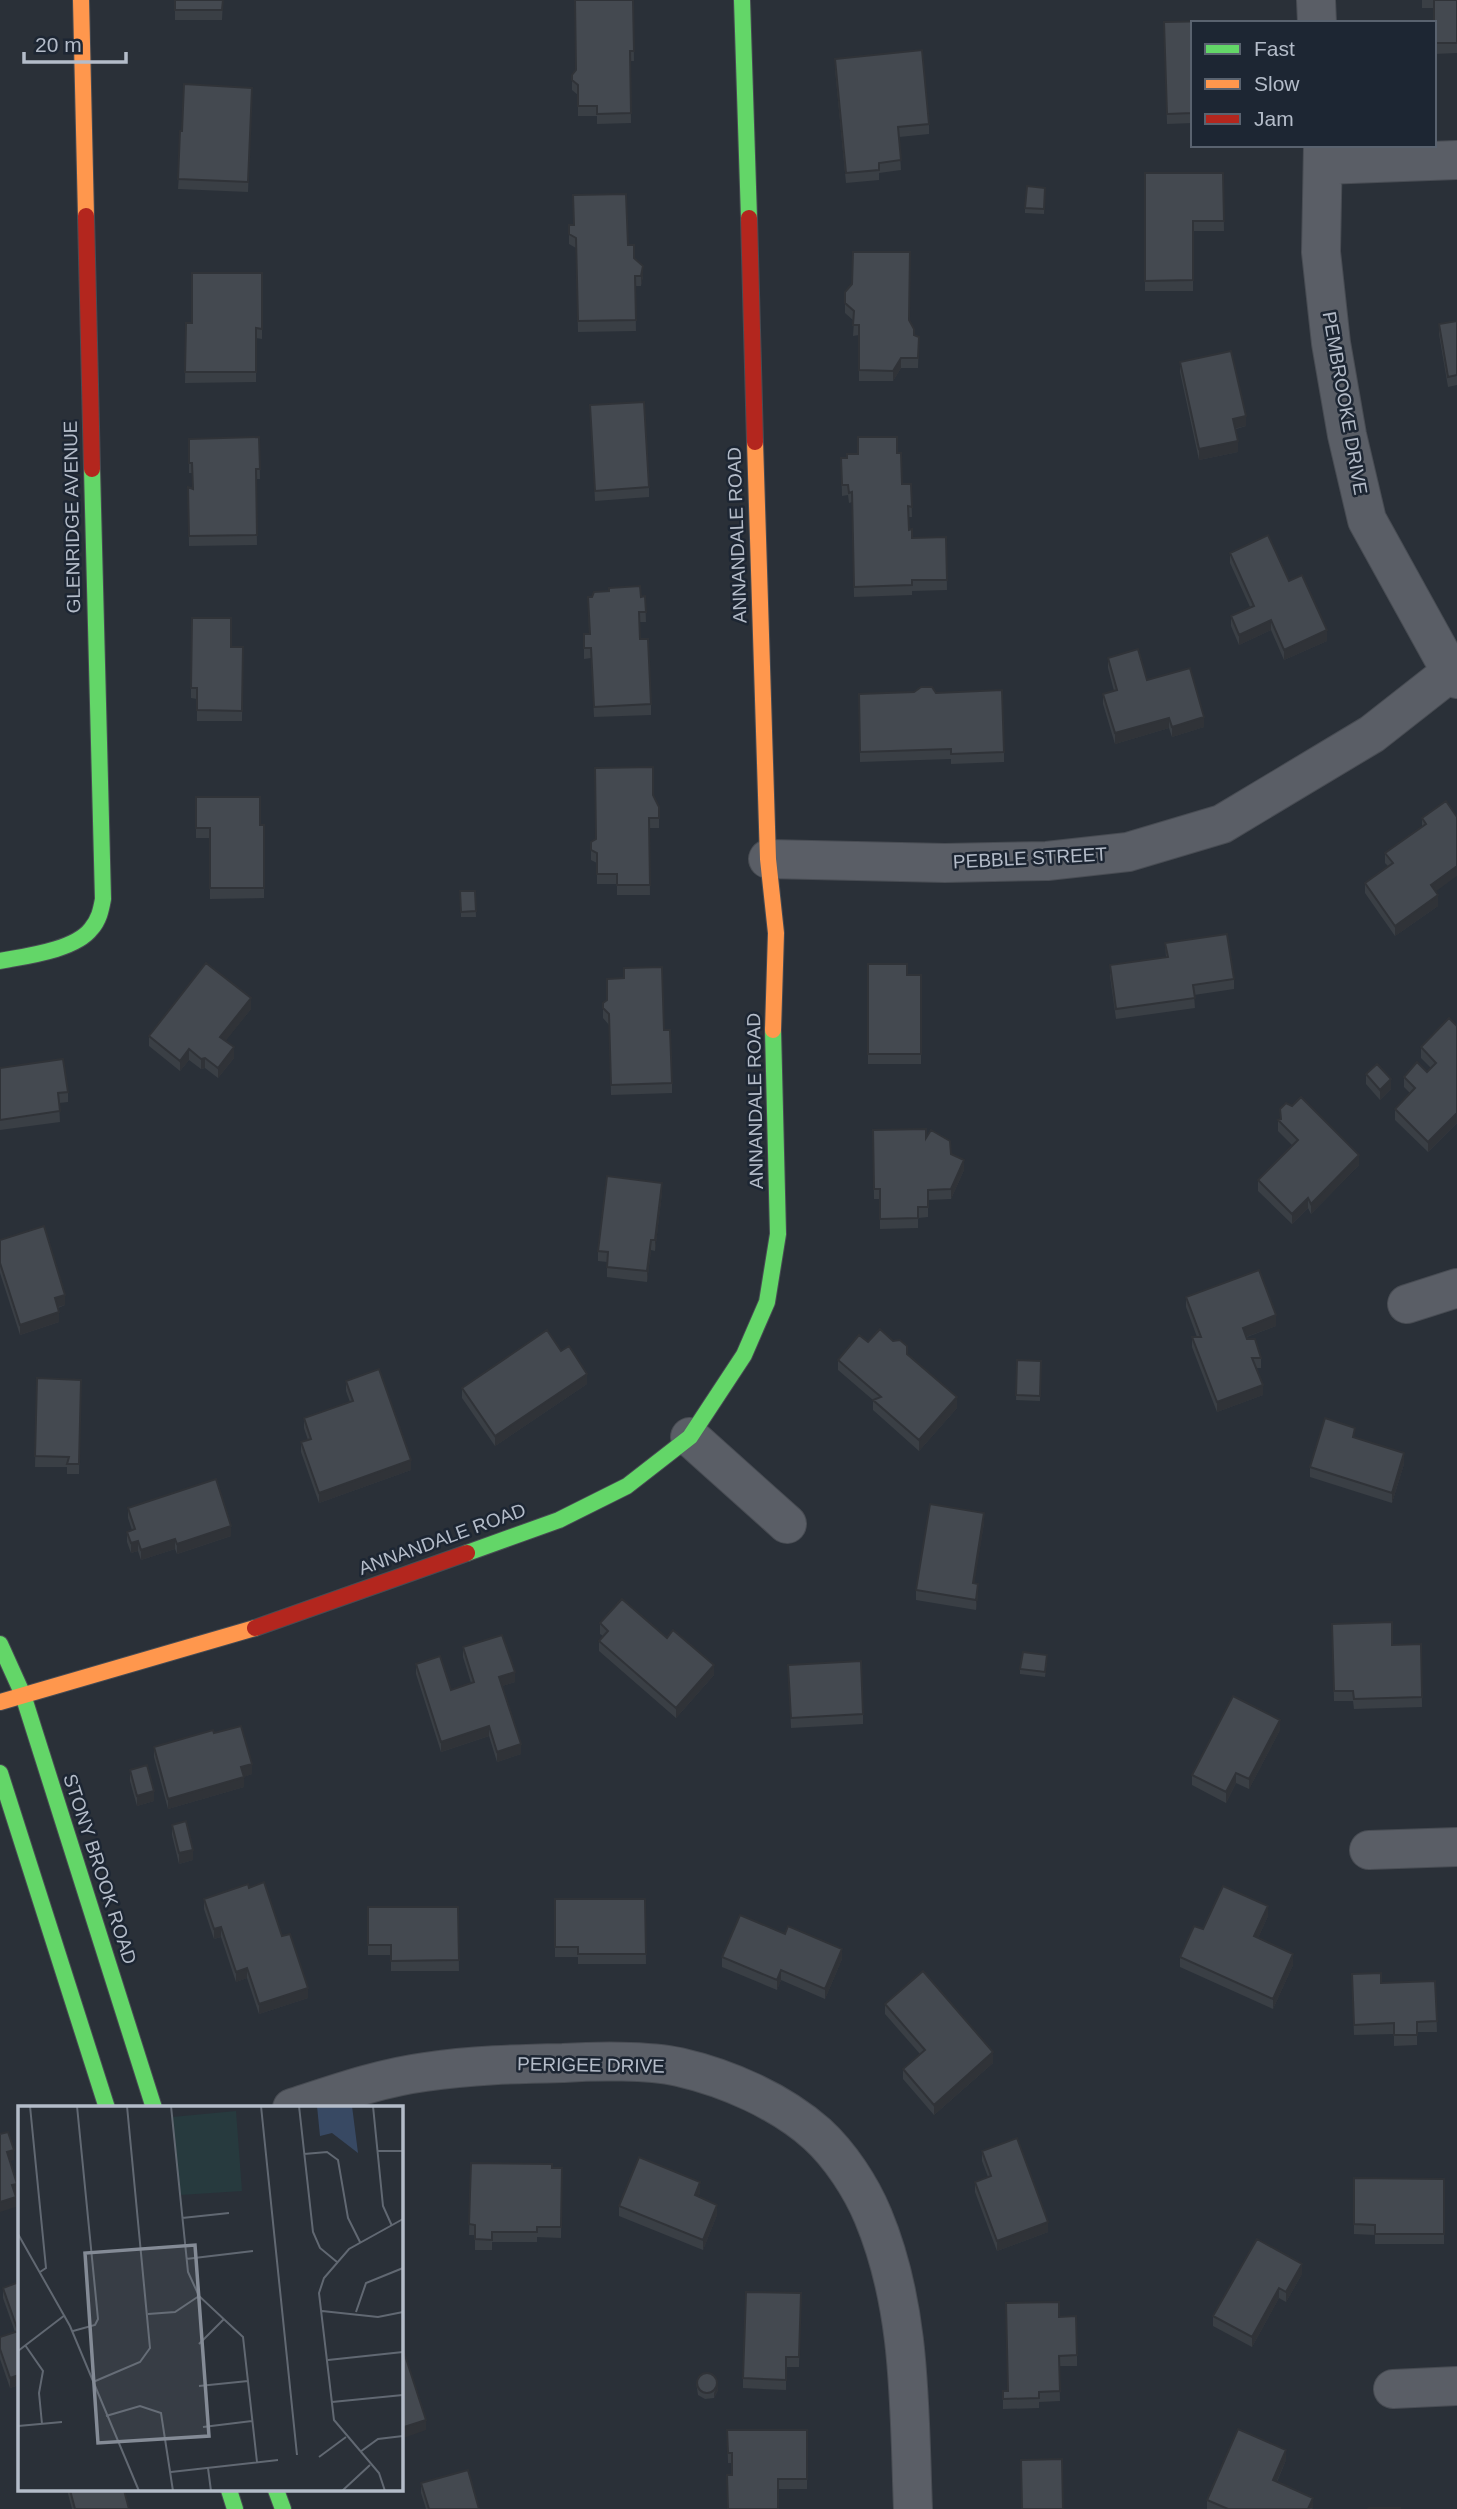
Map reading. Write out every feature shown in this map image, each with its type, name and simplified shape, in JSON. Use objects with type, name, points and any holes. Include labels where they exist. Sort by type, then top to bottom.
[{"type":"street","name":"GLENRIDGE AVENUE","points":[[0,961],[61,948],[81,940],[95,929],[103,909],[105,879],[101,838],[80,0]]},
{"type":"street","name":"ANNANDALE ROAD","points":[[0,1702],[244,1632],[559,1520],[627,1486],[690,1437],[744,1355],[758,1323],[767,1302],[778,1234],[773,1028],[776,933],[768,859],[742,0]]},
{"type":"street","points":[[1316,0],[1317,21]]},
{"type":"street","points":[[1323,155],[1457,160]]},
{"type":"street","name":"PEMBROOKE DRIVE","points":[[1323,155],[1321,252],[1331,343],[1347,435],[1367,520],[1454,676]]},
{"type":"street","name":"PEBBLE STREET","points":[[768,859],[996,862],[1046,861],[1129,852],[1222,824],[1372,734],[1454,676]]},
{"type":"street","points":[[1407,1304],[1457,1288]]},
{"type":"street","points":[[690,1437],[787,1524]]},
{"type":"street","name":"STONY BROOK ROAD","points":[[0,1644],[23,1695],[153,2106]]},
{"type":"street","points":[[0,1773],[106,2106]]},
{"type":"street","points":[[1369,1850],[1457,1847]]},
{"type":"street","name":"PERIGEE DRIVE","points":[[298,2106],[370,2084],[423,2072],[482,2066],[587,2062],[678,2066],[723,2080],[773,2103],[817,2134],[847,2168],[873,2216],[895,2284],[906,2345],[913,2509]]},
{"type":"street","points":[[1393,2389],[1457,2386]]},
{"type":"street","points":[[230,2492],[235,2509]]},
{"type":"street","points":[[277,2492],[282,2509]]},
{"type":"building","points":[[175,0],[223,0],[222,10],[175,10]]},
{"type":"building","points":[[575,0],[633,0],[631,113],[597,114],[597,106],[578,106],[578,85],[572,80],[576,70]]},
{"type":"building","points":[[1434,0],[1457,0],[1457,43],[1436,43]]},
{"type":"building","points":[[1191,21],[1191,113],[1167,114],[1164,22]]},
{"type":"building","points":[[922,50],[929,124],[898,127],[901,160],[879,163],[879,170],[846,173],[835,59]]},
{"type":"building","points":[[184,84],[252,88],[248,182],[178,179]]},
{"type":"building","points":[[1145,173],[1223,173],[1224,221],[1193,221],[1193,280],[1145,281]]},
{"type":"building","points":[[1027,186],[1045,188],[1044,209],[1025,208]]},
{"type":"building","points":[[626,194],[628,245],[634,245],[634,258],[643,266],[641,276],[635,276],[636,320],[578,321],[576,238],[569,234],[569,225],[574,225],[573,195]]},
{"type":"building","points":[[853,252],[910,252],[909,320],[914,335],[919,337],[918,358],[901,358],[893,371],[859,370],[859,325],[853,325],[854,311],[845,303],[845,292],[852,284]]},
{"type":"building","points":[[192,273],[262,273],[262,329],[256,328],[256,372],[185,372],[186,323],[192,323]]},
{"type":"building","points":[[1457,321],[1457,375],[1448,377],[1439,324]]},
{"type":"building","points":[[1231,351],[1246,416],[1233,419],[1238,441],[1199,449],[1180,362]]},
{"type":"building","points":[[644,402],[649,487],[595,491],[590,405]]},
{"type":"building","points":[[259,437],[260,469],[256,469],[257,535],[189,536],[188,487],[193,489],[189,439]]},
{"type":"building","points":[[858,437],[897,437],[897,453],[901,453],[902,484],[911,484],[909,530],[912,529],[912,538],[946,537],[947,580],[912,580],[912,585],[854,587],[852,492],[849,493],[848,485],[842,485],[841,458],[847,458],[847,454],[858,454]]},
{"type":"building","points":[[1268,535],[1289,581],[1302,575],[1327,630],[1284,650],[1271,620],[1239,635],[1231,616],[1254,606],[1230,553]]},
{"type":"building","points":[[640,586],[641,597],[645,596],[646,612],[639,612],[640,639],[648,639],[651,704],[594,707],[591,648],[584,648],[584,634],[590,634],[588,597],[592,597],[594,592],[609,591],[609,588]]},
{"type":"building","points":[[192,618],[231,618],[231,647],[243,647],[242,711],[197,710],[197,688],[191,688]]},
{"type":"building","points":[[1138,649],[1147,680],[1190,668],[1204,717],[1172,727],[1169,718],[1115,733],[1103,694],[1117,690],[1108,658]]},
{"type":"building","points":[[921,687],[932,687],[936,693],[1002,690],[1004,752],[951,754],[951,749],[860,752],[859,694],[914,692]]},
{"type":"building","points":[[653,767],[653,795],[659,807],[659,818],[649,818],[650,885],[617,885],[617,874],[597,874],[597,853],[591,850],[591,842],[596,839],[595,768]]},
{"type":"building","points":[[196,797],[260,797],[260,825],[264,825],[264,888],[210,888],[210,828],[196,828]]},
{"type":"building","points":[[1446,801],[1457,817],[1457,866],[1431,885],[1438,895],[1395,926],[1365,883],[1393,863],[1385,853],[1426,824],[1422,818]]},
{"type":"building","points":[[460,891],[475,891],[476,911],[461,912]]},
{"type":"building","points":[[1227,934],[1234,979],[1193,985],[1195,998],[1116,1009],[1110,965],[1168,957],[1165,943]]},
{"type":"building","points":[[206,963],[251,998],[220,1037],[234,1047],[218,1068],[189,1049],[180,1061],[149,1036]]},
{"type":"building","points":[[868,964],[907,964],[907,975],[921,975],[921,1054],[868,1054]]},
{"type":"building","points":[[662,967],[664,1030],[670,1030],[672,1083],[611,1085],[609,1014],[603,1008],[603,1003],[607,1000],[607,979],[624,978],[624,968]]},
{"type":"building","points":[[1449,1018],[1457,1026],[1457,1113],[1428,1142],[1395,1109],[1415,1088],[1404,1077],[1417,1062],[1427,1072],[1436,1063],[1421,1047]]},
{"type":"building","points":[[63,1059],[68,1092],[58,1093],[60,1111],[0,1120],[0,1068]]},
{"type":"building","points":[[1377,1064],[1391,1079],[1380,1090],[1366,1074]]},
{"type":"building","points":[[1301,1097],[1359,1155],[1311,1204],[1308,1198],[1292,1214],[1258,1180],[1298,1140],[1278,1120],[1281,1119],[1280,1109],[1286,1103],[1292,1106]]},
{"type":"building","points":[[926,1129],[926,1138],[931,1130],[950,1141],[951,1154],[964,1160],[951,1189],[928,1190],[928,1207],[918,1207],[918,1218],[880,1219],[880,1189],[874,1189],[873,1130]]},
{"type":"building","points":[[607,1176],[662,1183],[655,1240],[651,1240],[647,1271],[607,1267],[608,1252],[598,1251]]},
{"type":"building","points":[[44,1226],[65,1295],[55,1298],[59,1312],[20,1325],[0,1263],[0,1240]]},
{"type":"building","points":[[1259,1270],[1276,1315],[1243,1328],[1247,1339],[1255,1339],[1261,1358],[1252,1358],[1263,1385],[1217,1402],[1192,1337],[1201,1337],[1186,1297]]},
{"type":"building","points":[[880,1329],[893,1341],[900,1340],[907,1346],[907,1354],[957,1397],[919,1440],[873,1400],[881,1397],[838,1360],[859,1335],[868,1342]]},
{"type":"building","points":[[547,1330],[561,1351],[569,1346],[587,1374],[495,1436],[462,1388]]},
{"type":"building","points":[[1017,1360],[1041,1361],[1040,1396],[1016,1395]]},
{"type":"building","points":[[379,1369],[411,1460],[319,1493],[301,1442],[311,1439],[304,1418],[353,1401],[346,1381]]},
{"type":"building","points":[[37,1378],[81,1380],[79,1464],[67,1464],[69,1457],[35,1456]]},
{"type":"building","points":[[1325,1418],[1355,1428],[1353,1437],[1404,1453],[1392,1493],[1310,1467]]},
{"type":"building","points":[[216,1479],[231,1526],[177,1544],[175,1539],[141,1550],[138,1541],[131,1543],[127,1532],[135,1529],[128,1508]]},
{"type":"building","points":[[930,1504],[984,1513],[973,1583],[978,1584],[976,1600],[916,1590]]},
{"type":"building","points":[[622,1599],[667,1638],[673,1630],[714,1665],[676,1708],[599,1641],[608,1631],[600,1623]]},
{"type":"building","points":[[1392,1622],[1392,1645],[1421,1644],[1422,1697],[1354,1699],[1353,1691],[1334,1691],[1332,1624]]},
{"type":"building","points":[[502,1635],[515,1672],[499,1677],[521,1744],[497,1752],[489,1726],[441,1742],[416,1664],[440,1656],[451,1690],[474,1682],[463,1647]]},
{"type":"building","points":[[1023,1652],[1047,1655],[1045,1672],[1020,1669]]},
{"type":"building","points":[[861,1661],[863,1714],[791,1718],[788,1665]]},
{"type":"building","points":[[1233,1696],[1280,1720],[1249,1779],[1236,1773],[1226,1792],[1192,1775]]},
{"type":"building","points":[[241,1726],[252,1764],[241,1767],[244,1777],[168,1799],[154,1747],[213,1730],[214,1733]]},
{"type":"building","points":[[147,1765],[154,1791],[137,1796],[130,1770]]},
{"type":"building","points":[[186,1821],[193,1850],[179,1853],[172,1825]]},
{"type":"building","points":[[264,1882],[282,1936],[290,1934],[308,1988],[259,2004],[247,1968],[236,1972],[221,1927],[214,1929],[204,1899],[248,1884],[249,1888]]},
{"type":"building","points":[[1223,1886],[1268,1906],[1254,1936],[1293,1954],[1273,1999],[1180,1957],[1194,1926],[1203,1929]]},
{"type":"building","points":[[555,1899],[645,1899],[646,1954],[578,1954],[578,1947],[555,1947]]},
{"type":"building","points":[[368,1907],[458,1907],[459,1960],[391,1961],[391,1945],[368,1945]]},
{"type":"building","points":[[740,1915],[785,1934],[788,1926],[842,1949],[825,1989],[781,1970],[777,1980],[722,1957]]},
{"type":"building","points":[[923,1971],[993,2052],[934,2105],[903,2069],[925,2050],[885,2004]]},
{"type":"building","points":[[1381,1973],[1381,1983],[1435,1981],[1437,2021],[1417,2022],[1417,2035],[1394,2035],[1394,2023],[1354,2025],[1352,1974]]},
{"type":"building","points":[[8,2132],[14,2150],[7,2152],[17,2184],[12,2185],[16,2197],[0,2202],[0,2134]]},
{"type":"building","points":[[1017,2138],[1048,2222],[997,2241],[975,2182],[991,2176],[982,2151]]},
{"type":"building","points":[[639,2157],[700,2182],[695,2195],[717,2205],[703,2240],[619,2206]]},
{"type":"building","points":[[471,2163],[552,2164],[552,2168],[562,2168],[561,2227],[537,2227],[537,2232],[492,2232],[492,2240],[475,2239],[475,2225],[469,2224]]},
{"type":"building","points":[[1354,2178],[1444,2179],[1444,2234],[1375,2234],[1375,2225],[1354,2224]]},
{"type":"building","points":[[1257,2239],[1302,2264],[1286,2292],[1279,2288],[1252,2337],[1213,2316]]},
{"type":"building","points":[[18,2282],[18,2331],[3,2288]]},
{"type":"building","points":[[746,2292],[801,2293],[799,2357],[786,2357],[786,2380],[743,2378]]},
{"type":"building","points":[[1059,2302],[1059,2317],[1076,2316],[1077,2355],[1059,2356],[1060,2391],[1039,2392],[1039,2398],[1003,2399],[1003,2391],[1008,2391],[1006,2303]]},
{"type":"building","points":[[18,2331],[18,2375],[10,2378],[0,2349],[0,2337]]},
{"type":"building","points":[[402,2346],[426,2420],[402,2428]]},
{"type":"building","points":[[703,2373],[711,2373],[717,2383],[711,2393],[703,2393],[697,2387],[697,2379]]},
{"type":"building","points":[[1238,2429],[1286,2450],[1273,2480],[1313,2498],[1308,2509],[1228,2509],[1207,2500]]},
{"type":"building","points":[[727,2430],[807,2430],[807,2479],[778,2479],[778,2509],[728,2509],[727,2475],[732,2475],[732,2453],[728,2453]]},
{"type":"building","points":[[1062,2459],[1063,2509],[1022,2509],[1021,2460]]},
{"type":"building","points":[[468,2470],[479,2509],[429,2509],[421,2483]]},
{"type":"building","points":[[71,2492],[125,2492],[129,2509],[75,2509]]},
{"type":"building","points":[[1400,2508],[1400,2509],[1368,2509]]},
{"type":"traffic: fast","points":[[742,0],[749,218]]},
{"type":"traffic: fast","points":[[0,961],[49,951],[84,936],[94,926],[103,899],[92,469]]},
{"type":"traffic: fast","points":[[467,1553],[559,1520],[627,1486],[690,1437],[744,1355],[767,1302],[778,1234],[773,1030]]},
{"type":"traffic: fast","points":[[0,1644],[23,1695],[153,2106]]},
{"type":"traffic: fast","points":[[0,1773],[106,2106]]},
{"type":"traffic: fast","points":[[230,2492],[235,2509]]},
{"type":"traffic: fast","points":[[277,2492],[283,2509]]},
{"type":"traffic: slow","points":[[81,0],[86,216]]},
{"type":"traffic: slow","points":[[755,442],[768,859],[776,933],[773,1030]]},
{"type":"traffic: slow","points":[[0,1702],[255,1628]]},
{"type":"traffic: jam","points":[[86,216],[92,469]]},
{"type":"traffic: jam","points":[[749,218],[755,442]]},
{"type":"traffic: jam","points":[[255,1628],[467,1553]]}]
